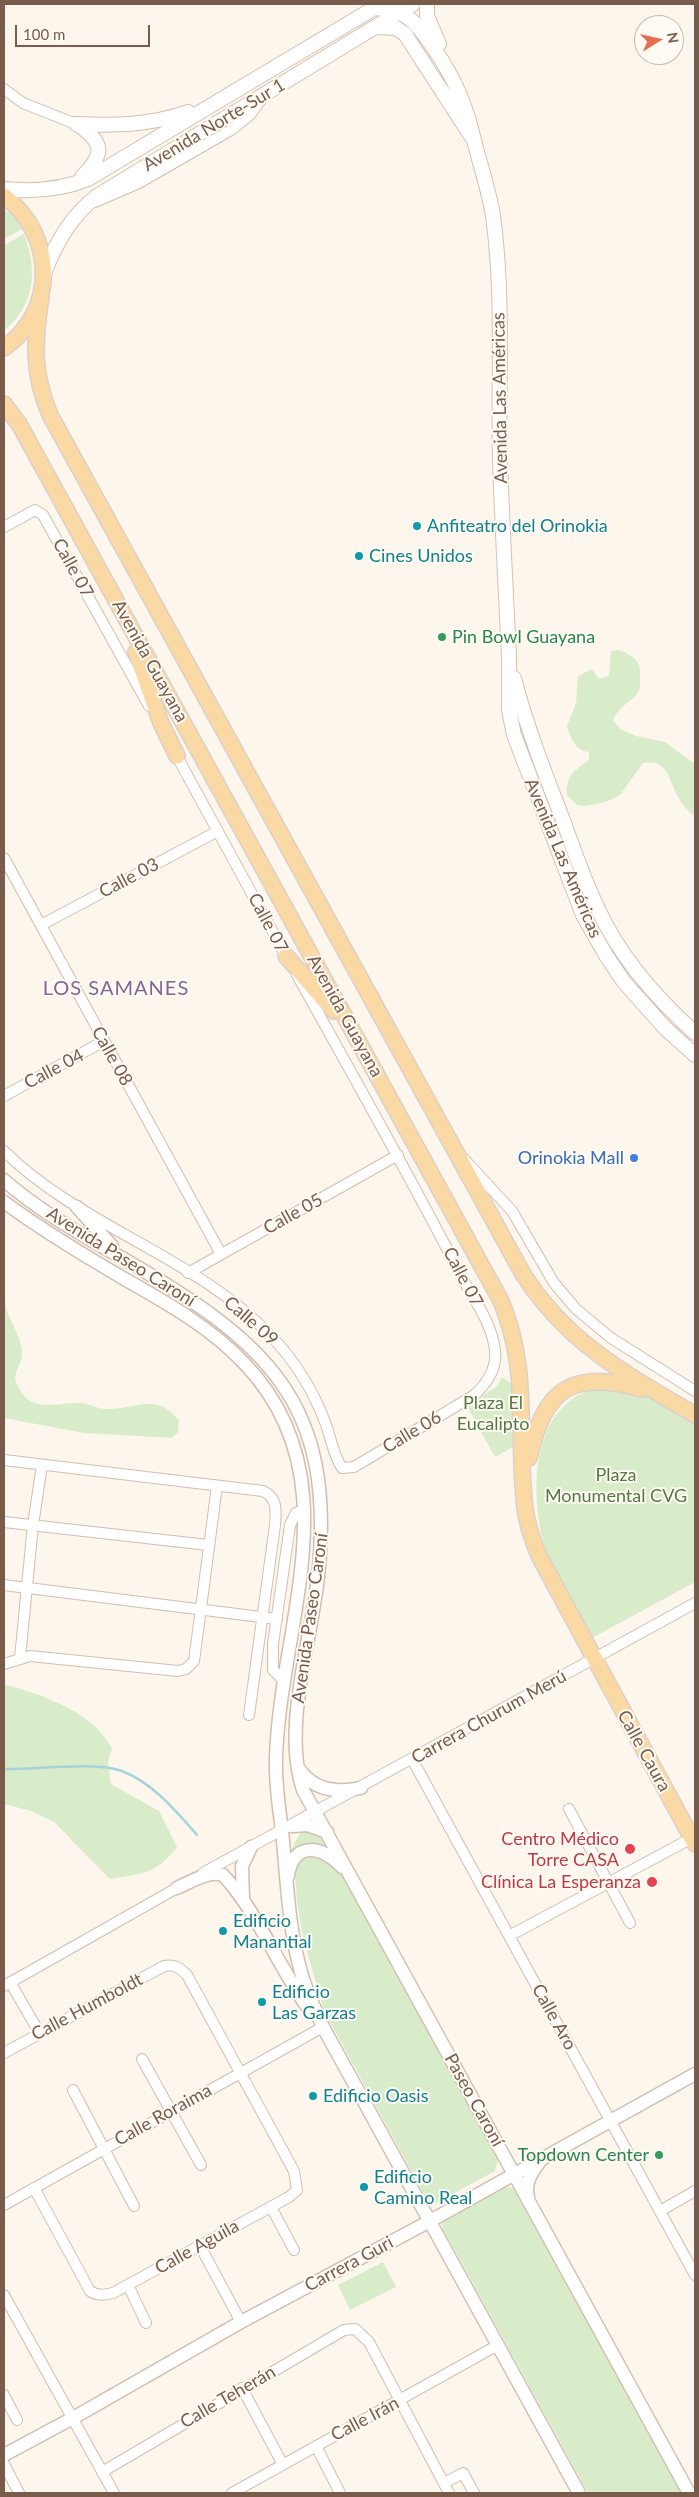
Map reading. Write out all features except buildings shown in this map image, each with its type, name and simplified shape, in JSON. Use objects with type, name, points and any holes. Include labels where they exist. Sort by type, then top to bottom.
[{"type":"main road","name":"Avenida Norte-Sur 1","points":[[44,274],[63,234],[85,206],[413,4]]},
{"type":"main road","points":[[427,4],[432,30],[460,91]]},
{"type":"main road","name":"Avenida Norte-Sur 1","points":[[4,189],[42,191],[75,184],[88,179],[377,6]]},
{"type":"main road","points":[[377,6],[400,13]]},
{"type":"main road","name":"Avenida Las Américas","points":[[400,13],[411,18],[417,24],[460,91],[470,119],[489,193],[495,240],[500,457],[509,658],[509,710],[514,735],[573,891],[595,938],[624,982],[665,1028],[695,1055]]},
{"type":"main road","name":"Avenida Las Américas","points":[[377,27],[396,28],[405,34],[474,140]]},
{"type":"main road","points":[[76,124],[122,126],[146,124],[214,104]]},
{"type":"main road","points":[[75,184],[99,158],[99,149],[90,133],[76,124]]},
{"type":"main road","name":"Avenida Guayana","points":[[4,196],[21,211],[34,230],[42,252],[44,274],[35,336],[35,358],[42,396],[50,415],[523,1274],[552,1315],[590,1349],[695,1415]]},
{"type":"main road","points":[[4,348],[26,328],[41,297]]},
{"type":"main road","name":"Avenida Guayana","points":[[4,404],[19,424],[459,1223],[509,1320],[515,1339],[520,1374],[525,1509],[539,1556],[594,1659]]},
{"type":"main road","points":[[114,597],[136,650],[161,723],[177,756]]},
{"type":"main road","name":"Avenida Las Américas","points":[[509,658],[528,729],[587,883],[609,930],[637,972],[676,1016],[695,1033]]},
{"type":"main road","points":[[573,891],[587,883]]},
{"type":"main road","points":[[286,956],[321,995],[366,1055]]},
{"type":"main road","points":[[524,1479],[535,1432],[541,1416],[547,1405],[565,1389],[585,1382],[611,1381],[643,1389],[669,1400]]},
{"type":"main road","name":"Calle Caura","points":[[594,1659],[694,1841]]},
{"type":"street","points":[[4,89],[23,103],[76,124]]},
{"type":"street","name":"Calle 07","points":[[4,527],[32,511],[38,510],[46,520],[440,1232],[457,1269],[489,1324],[492,1338]]},
{"type":"street","name":"Calle 03","points":[[40,925],[218,830]]},
{"type":"street","name":"Calle 08","points":[[4,858],[221,1254]]},
{"type":"street","name":"Calle 04","points":[[4,1096],[104,1041]]},
{"type":"street","points":[[452,1146],[512,1211],[554,1283],[576,1309],[611,1338],[695,1391]]},
{"type":"street","name":"Calle 09","points":[[4,1151],[24,1170],[77,1207],[222,1294],[252,1319],[286,1352],[312,1392],[330,1435],[337,1458],[345,1470]]},
{"type":"street","name":"Calle 05","points":[[188,1273],[398,1155]]},
{"type":"street","name":"Avenida Paseo Caroní","points":[[4,1180],[56,1219],[210,1312],[255,1350],[282,1382],[296,1408],[310,1441],[320,1485],[322,1530],[315,1605],[295,1735],[296,1764],[303,1790],[316,1812]]},
{"type":"street","name":"Avenida Paseo Caroní","points":[[4,1202],[47,1233],[200,1326],[243,1362],[268,1392],[287,1427],[300,1467],[305,1509],[301,1579],[276,1756],[277,1799],[287,1829]]},
{"type":"street","points":[[77,1207],[109,1244],[136,1266]]},
{"type":"street","name":"Calle 06","points":[[345,1470],[363,1462],[481,1389],[494,1366],[495,1348],[492,1338]]},
{"type":"street","points":[[4,1460],[263,1491],[272,1497],[275,1504],[275,1525],[248,1715]]},
{"type":"street","points":[[20,1658],[33,1525],[42,1465]]},
{"type":"street","points":[[4,1664],[20,1658],[56,1658],[182,1670],[194,1662],[217,1486]]},
{"type":"street","points":[[285,1682],[275,1675],[272,1666],[277,1619],[290,1525],[295,1514],[305,1509]]},
{"type":"street","points":[[4,1522],[208,1546]]},
{"type":"street","points":[[4,1584],[277,1619]]},
{"type":"street","name":"Carrera Churum Merú","points":[[177,1888],[695,1603]]},
{"type":"street","name":"Calle Aro","points":[[412,1759],[695,2275]]},
{"type":"street","points":[[296,1764],[310,1782],[323,1788],[341,1791],[361,1788]]},
{"type":"street","points":[[569,1809],[630,1923]]},
{"type":"street","name":"Paseo Caroní","points":[[316,1812],[689,2493]]},
{"type":"street","points":[[327,1832],[308,1825],[287,1829],[286,1888],[301,1975],[323,2027],[579,2493]]},
{"type":"street","points":[[510,1936],[694,1841]]},
{"type":"street","points":[[244,1903],[241,1878],[242,1866],[251,1847]]},
{"type":"street","points":[[286,1888],[293,1861],[302,1852],[309,1850],[319,1850],[331,1856],[352,1878]]},
{"type":"street","points":[[38,2032],[7,1984],[177,1888],[206,1876],[220,1873],[230,1881],[294,1989],[323,2027]]},
{"type":"street","name":"Calle Humboldt","points":[[4,2053],[38,2032],[164,1966],[172,1965],[187,1975],[241,2073]]},
{"type":"street","name":"Calle Roraima","points":[[4,2205],[323,2027]]},
{"type":"street","points":[[142,2059],[201,2164]]},
{"type":"street","name":"Calle Aguila","points":[[34,2188],[90,2291],[95,2294],[113,2293],[128,2286],[271,2207],[296,2190],[294,2171],[241,2073]]},
{"type":"street","name":"Carrera Guri","points":[[4,2455],[73,2418],[241,2322],[430,2221],[695,2074]]},
{"type":"street","points":[[74,2090],[134,2206]]},
{"type":"street","points":[[531,2204],[527,2185],[541,2159]]},
{"type":"street","points":[[660,2210],[695,2191]]},
{"type":"street","points":[[271,2207],[294,2250]]},
{"type":"street","points":[[200,2246],[241,2322]]},
{"type":"street","points":[[128,2286],[146,2323]]},
{"type":"street","points":[[4,2296],[114,2493]]},
{"type":"street","name":"Calle Teherán","points":[[102,2472],[242,2388],[344,2330],[355,2329],[369,2342],[400,2401]]},
{"type":"street","name":"Calle Irán","points":[[232,2493],[282,2463],[400,2401],[498,2345]]},
{"type":"street","points":[[242,2388],[282,2463]]},
{"type":"street","points":[[4,2396],[17,2420]]},
{"type":"street","points":[[400,2401],[449,2493]]},
{"type":"street","points":[[316,2446],[340,2493]]},
{"type":"street","points":[[4,2464],[19,2493]]},
{"type":"street","points":[[444,2483],[463,2473],[474,2493]]},
{"type":"green space","points":[[4,209],[14,217],[22,229],[4,239]]},
{"type":"green space","points":[[24,234],[31,261],[31,286],[22,310],[4,331],[4,245]]},
{"type":"green space","points":[[620,650],[636,660],[640,668],[640,686],[636,695],[619,710],[613,720],[620,729],[636,736],[665,742],[695,764],[695,817],[680,800],[665,770],[657,763],[643,763],[620,795],[606,802],[586,806],[577,805],[567,795],[568,783],[572,774],[589,760],[589,752],[577,746],[567,726],[576,703],[578,676],[592,669],[599,679],[609,676],[611,651]]},
{"type":"green space","points":[[4,1294],[7,1311],[21,1347],[22,1356],[16,1371],[17,1384],[22,1394],[29,1400],[44,1405],[80,1403],[106,1409],[148,1404],[156,1405],[164,1407],[179,1421],[178,1432],[172,1438],[84,1433],[4,1418]]},
{"type":"green space","name":"Plaza El Eucalipto","points":[[502,1377],[512,1384],[513,1447],[495,1457],[467,1406],[496,1387]]},
{"type":"green space","name":"Plaza Monumental CVG","points":[[602,1387],[638,1391],[666,1405],[695,1425],[695,1582],[592,1638],[561,1583],[546,1550],[540,1527],[537,1503],[537,1477],[540,1452],[548,1429],[560,1410],[578,1395]]},
{"type":"green space","points":[[4,1684],[34,1693],[65,1706],[92,1724],[103,1736],[112,1749],[108,1761],[111,1784],[159,1811],[177,1847],[162,1863],[140,1874],[110,1879],[54,1822],[31,1811],[4,1804]]},
{"type":"green space","points":[[302,1829],[320,1834],[329,1845],[309,1844],[291,1856],[290,1852]]},
{"type":"green space","points":[[307,1855],[335,1862],[498,2160],[495,2171],[436,2203],[429,2202],[426,2198],[324,2011],[303,1937],[297,1902],[295,1872],[299,1862]]},
{"type":"green space","points":[[505,2186],[513,2188],[682,2493],[588,2493],[443,2229],[442,2224],[446,2219]]},
{"type":"green space","points":[[383,2262],[396,2287],[350,2310],[338,2285]]},
{"type":"waterway","points":[[4,1769],[80,1766],[110,1768],[122,1771],[154,1790],[197,1835]]},
{"type":"place","name":"Anfiteatro del Orinokia","points":[[417,526]]},
{"type":"place","name":"Cines Unidos","points":[[359,556]]},
{"type":"place","name":"Pin Bowl Guayana","points":[[442,637]]},
{"type":"place","name":"Orinokia Mall","points":[[634,1158]]},
{"type":"place","name":"Centro Médico Torre CASA","points":[[630,1849]]},
{"type":"place","name":"Clínica La Esperanza","points":[[652,1882]]},
{"type":"place","name":"Edificio Manantial","points":[[223,1931]]},
{"type":"place","name":"Edificio Las Garzas","points":[[262,2002]]},
{"type":"place","name":"Edificio Oasis","points":[[313,2096]]},
{"type":"place","name":"Topdown Center","points":[[659,2155]]},
{"type":"place","name":"Edificio Camino Real","points":[[364,2187]]},
{"type":"district","name":"LOS SAMANES","points":[[116,989]]}]
